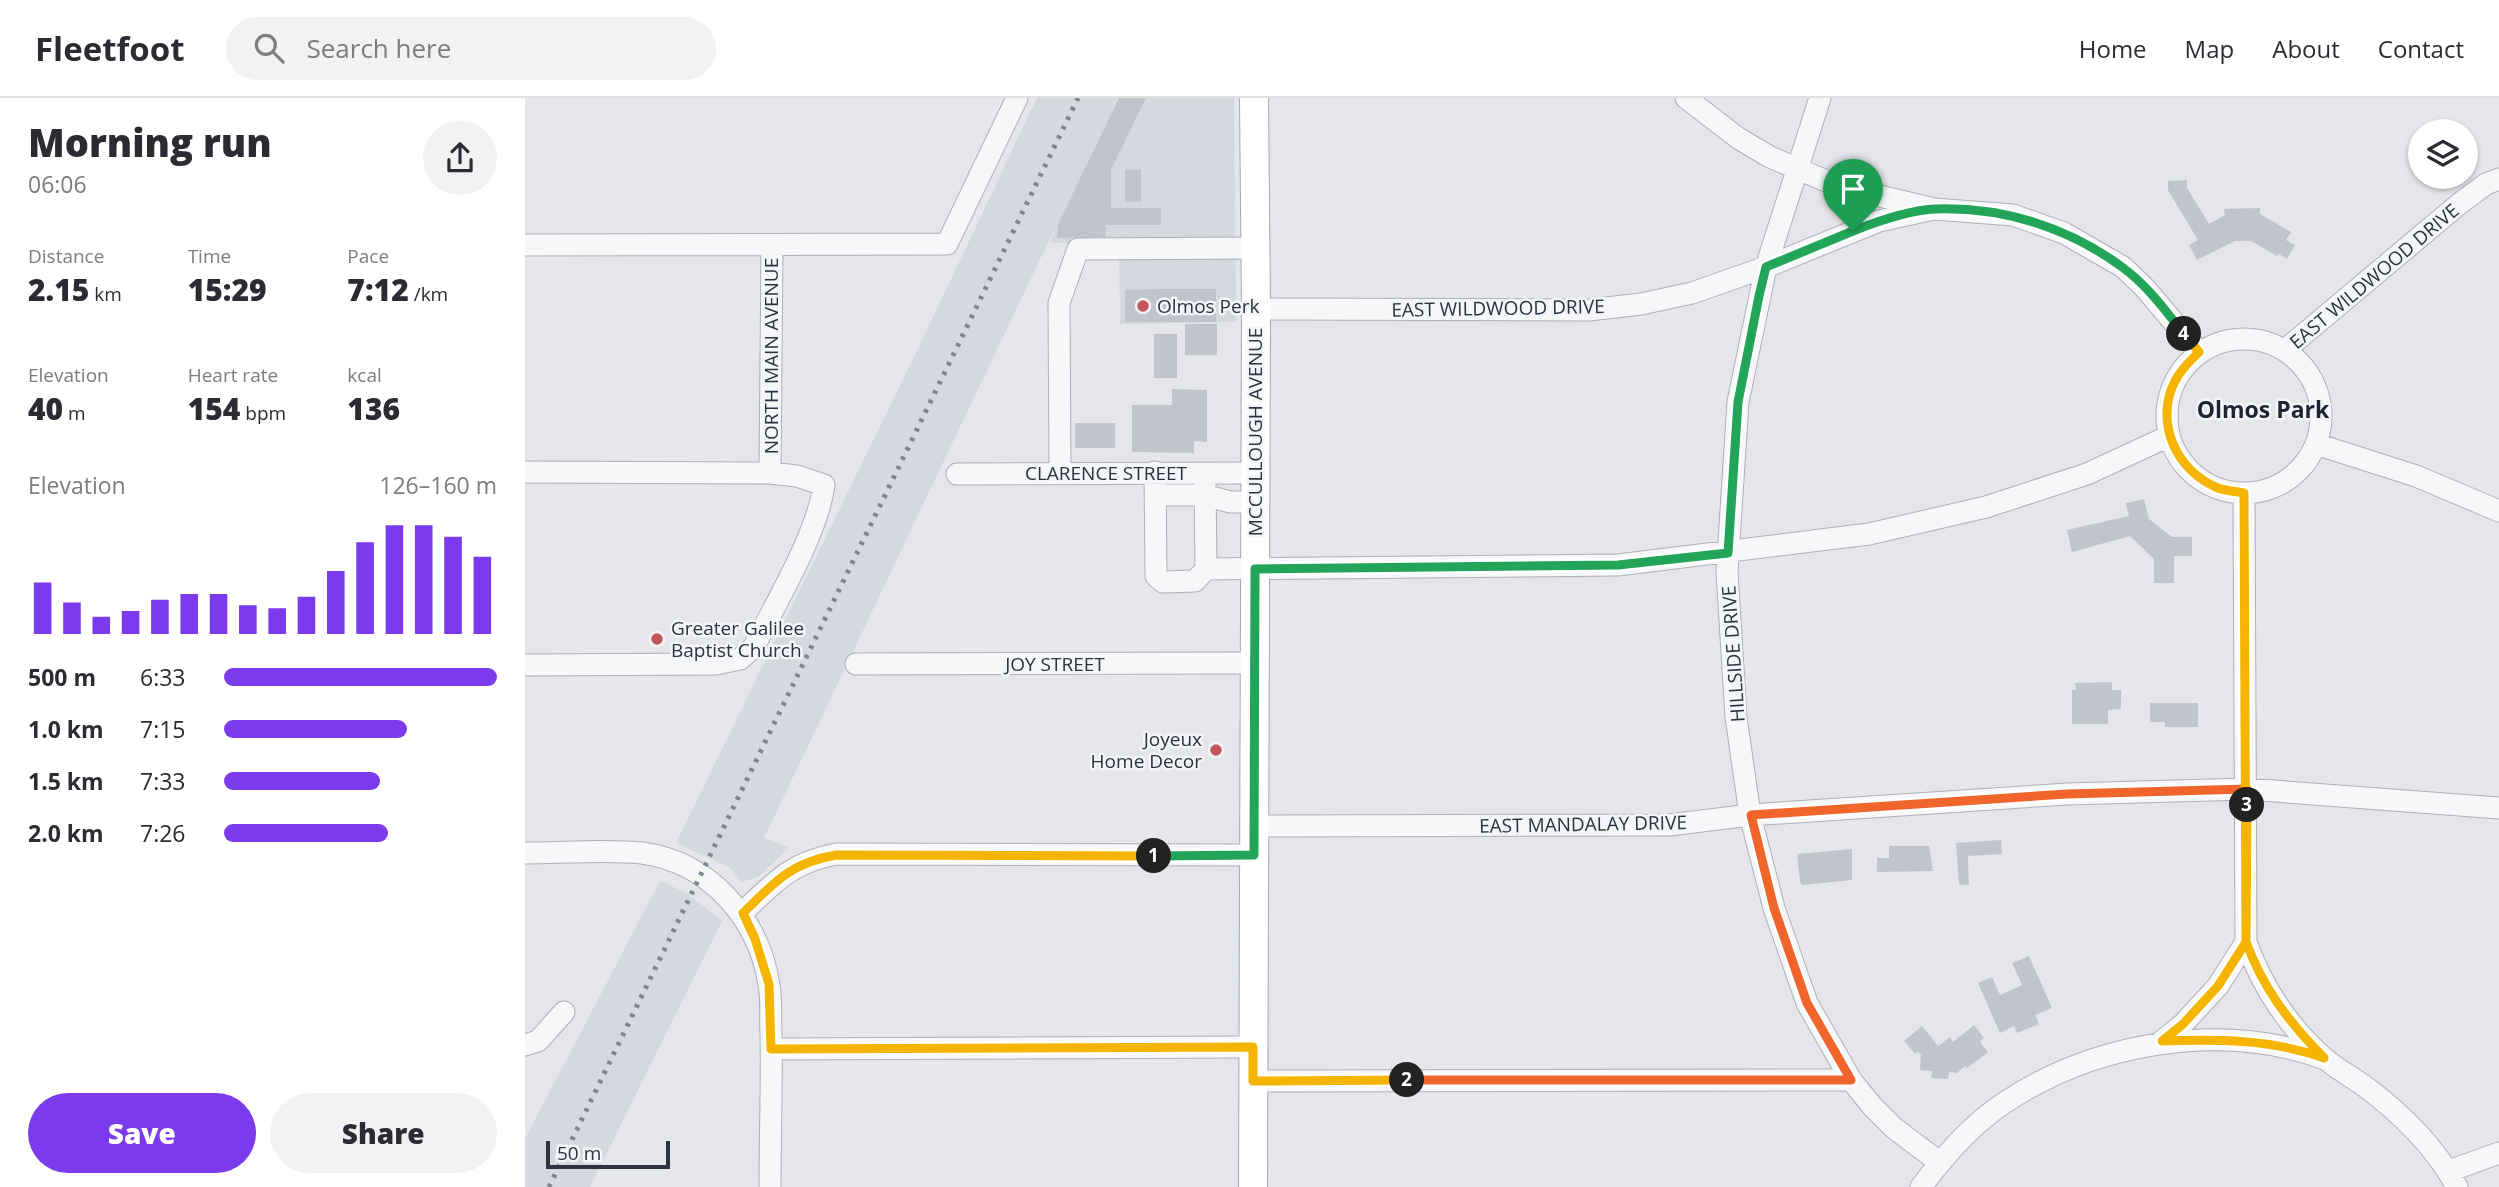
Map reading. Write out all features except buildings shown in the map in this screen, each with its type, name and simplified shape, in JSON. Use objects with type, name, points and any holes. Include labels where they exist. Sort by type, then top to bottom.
[{"type":"main road","name":"MCCULLOUGH AVENUE","points":[[1253,1187],[1256,309],[1254,98]]},
{"type":"street","points":[[525,245],[947,244],[1017,98]]},
{"type":"street","name":"EAST WILDWOOD DRIVE","points":[[1686,98],[1738,138],[1798,170],[1838,186],[1934,209],[2013,215],[2064,233],[2123,267],[2144,287],[2199,352]]},
{"type":"street","name":"HILLSIDE DRIVE","points":[[1820,98],[1766,267],[1738,402],[1728,553],[1736,717],[1751,815],[1774,908],[1807,1003],[1851,1080],[1894,1129],[1939,1162]]},
{"type":"street","name":"EAST WILDWOOD DRIVE","points":[[2285,351],[2459,204],[2499,178]]},
{"type":"street","name":"EAST WILDWOOD DRIVE","points":[[1256,309],[1589,310],[1641,304],[1692,293],[1766,267],[1879,221],[1934,209]]},
{"type":"street","name":"NORTH MAIN AVENUE","points":[[525,665],[716,664],[740,659],[754,647],[812,529],[822,502],[824,485],[797,476],[770,473],[772,246]]},
{"type":"street","points":[[1060,473],[1059,303],[1078,249],[1255,248]]},
{"type":"street","points":[[2248,339],[2273,344],[2285,351],[2310,375],[2317,391],[2321,418],[2316,444],[2310,455],[2293,475],[2270,488],[2244,493],[2219,489],[2197,477],[2180,459],[2169,436],[2166,418],[2168,399],[2180,373],[2199,352],[2223,341],[2248,339]]},
{"type":"street","points":[[1206,569],[1618,565],[1869,534],[1986,508],[2087,474],[2169,436]]},
{"type":"street","points":[[2316,444],[2416,476],[2499,511]]},
{"type":"street","points":[[525,472],[770,473]]},
{"type":"street","points":[[1156,472],[1156,576],[1163,582],[1195,581],[1206,569],[1205,473]]},
{"type":"street","name":"CLARENCE STREET","points":[[957,474],[1255,473]]},
{"type":"street","points":[[2244,493],[2246,942],[2254,964],[2289,1021],[2324,1058],[2398,1113],[2420,1134],[2453,1179],[2499,1153]]},
{"type":"street","points":[[1156,495],[1205,495],[1230,502],[1255,502]]},
{"type":"street","name":"JOY STREET","points":[[856,664],[1255,663]]},
{"type":"street","name":"EAST MANDALAY DRIVE","points":[[1254,826],[1668,825],[1751,815],[2067,794],[2247,789],[2499,808]]},
{"type":"street","points":[[525,853],[643,853],[669,859],[702,875],[743,913],[755,939],[769,984],[770,1187]]},
{"type":"street","points":[[743,913],[782,875],[817,858],[836,855],[1254,855]]},
{"type":"street","points":[[2162,1041],[2183,1024],[2218,986],[2246,942]]},
{"type":"street","points":[[525,1045],[538,1041],[564,1012]]},
{"type":"street","points":[[1921,1187],[1939,1162],[2003,1103],[2052,1077],[2124,1051],[2162,1041],[2198,1040],[2255,1042],[2324,1058]]},
{"type":"street","points":[[771,1049],[1253,1047]]},
{"type":"street","points":[[1253,1081],[1851,1080]]},
{"type":"shaded area","points":[[1037,98],[1117,98],[1110,114],[1118,98],[1234,98],[1236,322],[1120,324],[1119,244],[1050,243],[1055,228],[764,838],[789,848],[758,877],[742,882],[729,867],[676,843],[915,355]]},
{"type":"shaded area","points":[[660,881],[685,892],[722,921],[590,1187],[525,1187],[525,1139]]},
{"type":"railway","points":[[549,1187],[1078,98]]},
{"type":"place","name":"Olmos Perk","points":[[1143,306]]},
{"type":"place","name":"Greater Galilee Baptist Church","points":[[657,639]]},
{"type":"place","name":"Joyeux Home Decor","points":[[1216,750]]},
{"type":"district","name":"Olmos Park","points":[[2263,410]]},
{"type":"route","points":[[1853,231],[1766,267],[1738,402],[1728,553],[1618,565],[1255,569],[1254,855],[836,855],[817,858],[797,866],[782,875],[743,913],[755,939],[769,984],[771,1049],[1253,1047],[1253,1081],[1851,1080],[1807,1003],[1789,957],[1751,815],[2067,794],[2247,789],[2246,942],[2218,986],[2183,1024],[2162,1041],[2255,1042],[2324,1058],[2289,1021],[2275,1001],[2254,964],[2246,942],[2246,866],[2247,789],[2244,493],[2219,489],[2197,477],[2180,459],[2169,436],[2166,418],[2168,399],[2175,381],[2185,365],[2199,352],[2165,310],[2123,267],[2064,233],[2038,223],[2013,215],[1934,209],[1879,221],[1853,231]]}]
